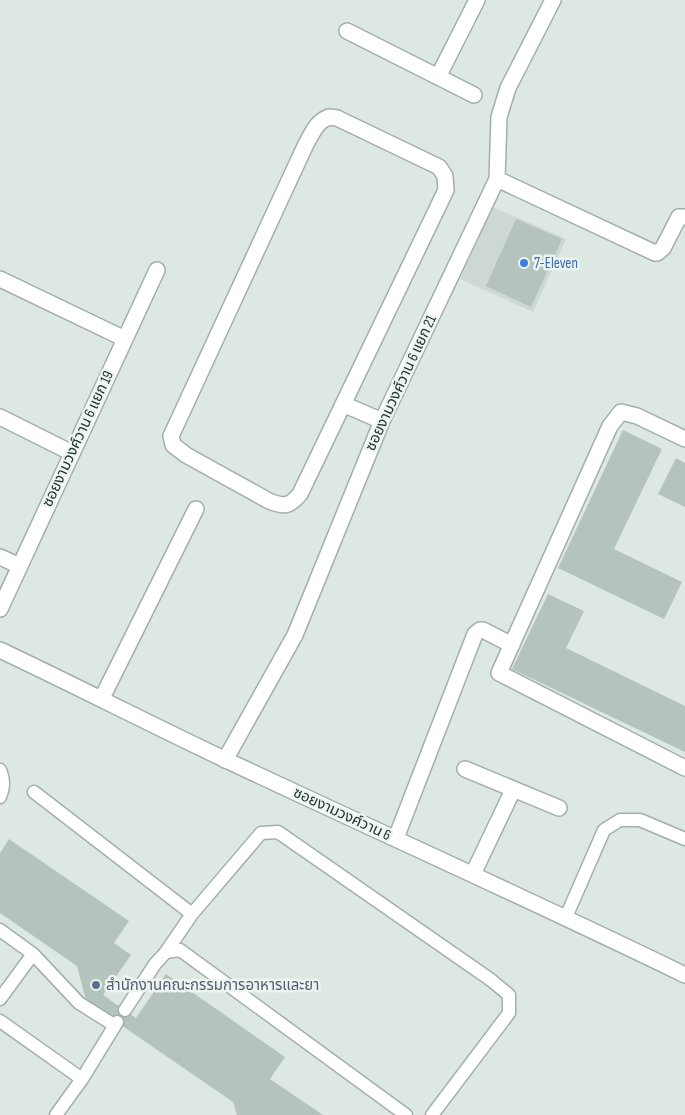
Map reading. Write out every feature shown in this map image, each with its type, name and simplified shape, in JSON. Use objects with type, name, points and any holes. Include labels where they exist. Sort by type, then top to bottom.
[{"type":"street","points":[[438,77],[477,0]]},
{"type":"street","name":"ซอยงามวงศ์วาน 6 แยก 21","points":[[225,760],[295,635],[382,421],[497,178],[499,117],[508,88],[553,0]]},
{"type":"street","points":[[347,30],[474,95]]},
{"type":"street","points":[[329,117],[337,118],[433,163],[444,172],[447,184],[444,196],[343,404],[300,494],[294,502],[288,504],[281,505],[253,492],[176,448],[171,440],[172,431],[306,144],[316,124],[329,117]]},
{"type":"street","points":[[497,178],[655,253],[663,248],[679,217],[685,217]]},
{"type":"street","name":"ซอยงามวงศ์วาน 6 แยก 19","points":[[0,609],[157,270]]},
{"type":"street","points":[[0,280],[125,339]]},
{"type":"street","points":[[343,404],[382,421]]},
{"type":"street","points":[[685,439],[637,416],[621,412],[610,426],[499,673],[685,768]]},
{"type":"street","points":[[0,417],[72,453]]},
{"type":"street","points":[[102,698],[196,509]]},
{"type":"street","points":[[0,557],[20,566]]},
{"type":"street","points":[[396,838],[475,634],[483,630],[512,645]]},
{"type":"street","name":"ซอยงามวงศ์วาน 6","points":[[0,650],[102,698],[225,760],[566,917],[685,975]]},
{"type":"street","points":[[465,769],[559,808]]},
{"type":"street","points":[[473,874],[513,790]]},
{"type":"lane","points":[[0,770],[4,779],[4,788],[0,797]]},
{"type":"lane","points":[[34,792],[192,914]]},
{"type":"lane","points":[[566,917],[604,830],[620,820],[640,820],[685,839]]},
{"type":"lane","points":[[124,1010],[154,964],[166,952],[192,914],[261,833],[278,832],[509,995],[508,1013],[432,1115]]},
{"type":"lane","points":[[0,930],[33,954],[79,1003],[115,1024],[82,1079],[56,1115]]},
{"type":"lane","points":[[166,952],[180,950],[406,1115]]},
{"type":"lane","points":[[0,999],[33,954]]},
{"type":"lane","points":[[0,1021],[82,1079]]},
{"type":"shaded area","points":[[493,207],[566,239],[533,312],[460,279]]},
{"type":"building","name":"7-Eleven","points":[[516,219],[562,239],[531,307],[486,286]]},
{"type":"building","points":[[623,430],[662,449],[614,549],[682,582],[664,619],[558,568]]},
{"type":"building","points":[[676,458],[685,463],[685,507],[658,494]]},
{"type":"building","points":[[548,594],[584,611],[566,648],[685,706],[685,752],[512,669]]},
{"type":"building","name":"สำนักงานคณะกรรมการอาหารและยา","points":[[9,839],[129,921],[114,943],[131,955],[103,995],[136,1018],[166,974],[285,1057],[270,1079],[323,1115],[237,1115],[233,1102],[86,1001],[77,966],[0,913],[0,853]]},
{"type":"place","name":"7-Eleven","points":[[524,263]]},
{"type":"place","name":"สำนักงานคณะกรรมการอาหารและยา","points":[[96,985]]}]
